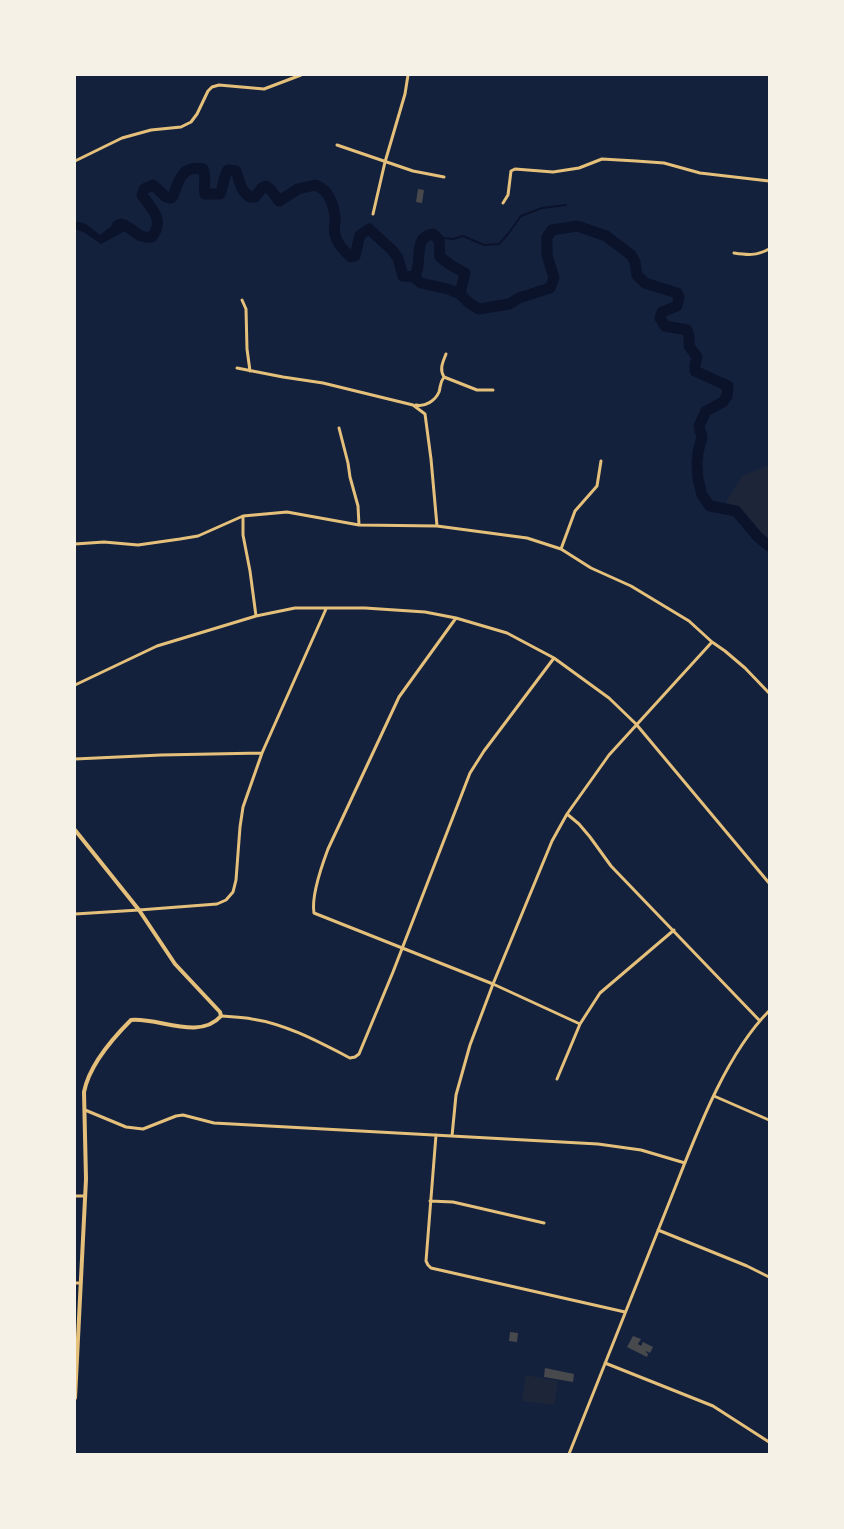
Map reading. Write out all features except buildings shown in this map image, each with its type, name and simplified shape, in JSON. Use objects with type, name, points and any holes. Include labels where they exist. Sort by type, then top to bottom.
[{"type":"street","points":[[75,160],[122,138],[152,130],[186,125],[197,114],[208,91],[212,87],[219,85],[264,88],[301,75]]},
{"type":"street","points":[[373,214],[385,162],[403,103],[408,75]]},
{"type":"street","points":[[338,145],[413,171],[444,177]]},
{"type":"street","points":[[503,203],[508,195],[511,171],[515,169],[553,172],[567,171],[602,159],[664,164],[700,173],[769,181]]},
{"type":"street","points":[[734,253],[760,254],[769,249]]},
{"type":"street","points":[[242,300],[246,309],[247,350],[250,370]]},
{"type":"street","points":[[446,354],[441,372],[444,377],[477,390],[493,390]]},
{"type":"street","points":[[237,368],[323,383],[422,406],[430,403],[439,393],[440,384],[444,377]]},
{"type":"street","points":[[413,405],[425,414],[437,526]]},
{"type":"street","points":[[339,428],[358,506],[359,524]]},
{"type":"street","points":[[561,549],[575,511],[597,486],[601,461]]},
{"type":"street","points":[[75,544],[104,542],[138,545],[180,539],[198,536],[243,516],[287,512],[359,524],[437,526],[527,538],[561,549],[591,568],[631,586],[689,621],[745,668],[769,693]]},
{"type":"street","points":[[243,516],[243,535],[256,616]]},
{"type":"street","points":[[75,685],[157,646],[256,616],[295,608],[365,608],[426,612],[456,618],[507,633],[554,658],[609,698],[636,724],[769,883]]},
{"type":"street","points":[[75,914],[217,904],[226,900],[233,892],[236,880],[243,808],[262,753],[326,609]]},
{"type":"street","points":[[456,618],[399,697],[328,848],[319,873],[313,906],[314,913],[493,984],[580,1024]]},
{"type":"street","points":[[452,1136],[456,1094],[470,1045],[552,841],[567,814],[609,754],[712,642]]},
{"type":"street","points":[[221,1016],[252,1019],[273,1024],[320,1042],[350,1058],[359,1054],[470,773],[484,751],[554,658]]},
{"type":"street","points":[[75,759],[262,753]]},
{"type":"street","points":[[567,814],[579,824],[611,866],[759,1020]]},
{"type":"street","points":[[75,830],[139,910],[175,964],[220,1012],[221,1016]]},
{"type":"street","points":[[557,1078],[580,1024],[600,993],[674,930]]},
{"type":"street","points":[[569,1454],[685,1163],[714,1096],[737,1053],[759,1020],[769,1010]]},
{"type":"street","points":[[75,1398],[78,1283],[85,1196],[84,1092],[89,1076],[97,1062],[131,1020],[141,1019],[186,1028],[206,1026],[215,1022],[221,1016]]},
{"type":"street","points":[[714,1096],[769,1120]]},
{"type":"street","points":[[85,1110],[126,1127],[143,1129],[183,1115],[214,1123],[598,1144],[641,1150],[685,1163]]},
{"type":"street","points":[[436,1135],[426,1261],[428,1266],[625,1312]]},
{"type":"street","points":[[75,1196],[85,1196]]},
{"type":"street","points":[[430,1201],[453,1202],[544,1223]]},
{"type":"street","points":[[658,1230],[747,1266],[769,1277]]},
{"type":"street","points":[[605,1363],[713,1406],[769,1442]]},
{"type":"shaded area","points":[[127,220],[131,226],[130,234],[125,231],[101,244],[85,233],[75,229],[75,221],[86,224],[100,235],[114,224]]},
{"type":"shaded area","points":[[769,465],[769,553],[726,502],[742,476]]},
{"type":"shaded area","points":[[526,1375],[558,1381],[554,1405],[522,1401]]},
{"type":"waterway","points":[[117,226],[121,224],[139,235],[152,237],[156,231],[157,220],[156,215],[142,195],[144,189],[153,185],[166,197],[171,198],[182,175],[190,169],[203,169],[205,175],[205,194],[220,194],[228,170],[236,171],[242,189],[250,197],[255,197],[266,186],[279,201],[298,189],[315,185],[327,193],[333,206],[336,238],[351,257],[355,256],[360,235],[369,229],[398,258],[403,276],[414,277],[417,272],[422,240],[426,236],[433,234],[439,240],[440,257],[465,273],[460,294],[479,309],[509,304],[519,298],[550,288],[554,278],[547,255],[547,237],[552,230],[577,226],[606,236],[631,255],[635,262],[637,275],[645,283],[677,293],[679,297],[677,306],[662,312],[660,318],[665,326],[687,330],[689,346],[697,357],[695,371],[728,386],[727,396],[723,402],[706,411],[699,426],[702,437],[697,464],[702,495],[710,506],[736,511],[758,537],[769,546]]},
{"type":"waterway","points":[[439,240],[463,236],[484,245],[499,244],[521,216],[542,208],[566,205]]},
{"type":"waterway","points":[[414,277],[421,283],[448,289],[460,294]]}]
